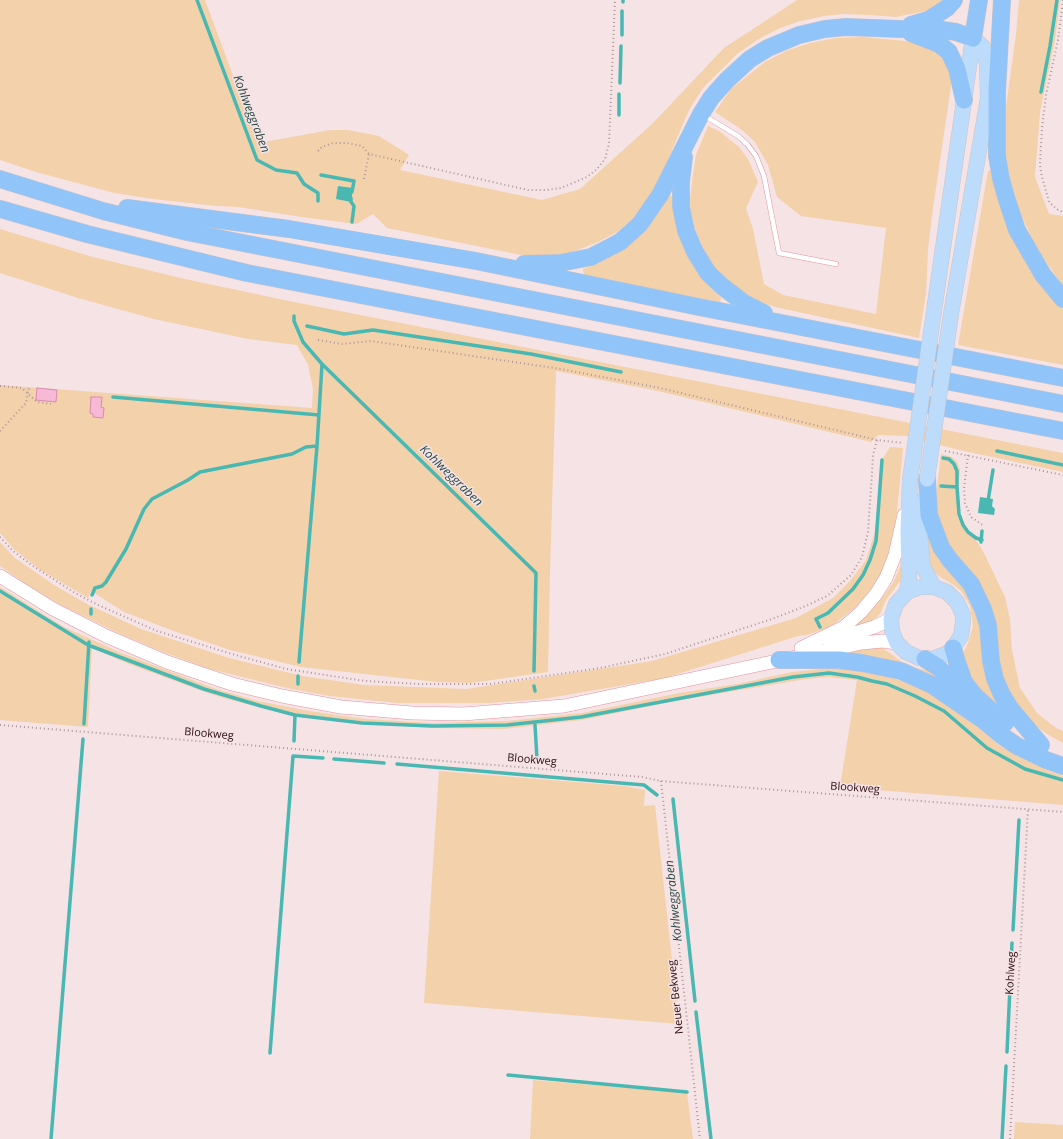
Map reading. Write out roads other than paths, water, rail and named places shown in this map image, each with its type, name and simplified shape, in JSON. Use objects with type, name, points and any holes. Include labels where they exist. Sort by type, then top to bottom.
[{"type":"highway","points":[[900,29],[928,20],[947,8],[954,0]]},
{"type":"highway","points":[[476,261],[528,264],[560,263],[590,257],[620,242],[640,224],[660,195],[701,114],[711,98],[727,80],[750,59],[768,48],[799,35],[825,29],[846,27],[900,29],[928,28],[956,32],[973,38],[979,0]]},
{"type":"highway","points":[[1002,0],[997,156],[1007,200],[1017,230],[1043,276],[1063,299]]},
{"type":"highway","points":[[988,98],[1001,17]]},
{"type":"highway","points":[[900,29],[939,44],[949,52],[957,69],[964,100]]},
{"type":"highway","points":[[685,147],[681,182],[681,207],[686,231],[695,252],[708,273],[744,304],[786,323]]},
{"type":"highway","points":[[0,179],[103,211],[187,232],[1063,404]]},
{"type":"highway","points":[[69,201],[289,229],[476,261],[691,306],[786,323],[1063,378]]},
{"type":"highway","points":[[0,209],[87,234],[247,273],[1063,431]]},
{"type":"highway","points":[[927,479],[929,515],[941,547],[971,584],[983,609],[988,625],[990,661],[995,679],[1010,708],[1041,744]]},
{"type":"highway","points":[[954,648],[956,662],[964,682],[975,696],[1007,725],[1023,736],[1063,754]]},
{"type":"highway","points":[[925,659],[938,667],[983,720]]},
{"type":"highway","points":[[779,660],[839,660],[901,671],[932,685],[1018,746],[1046,760],[1063,766]]},
{"type":"main road","points":[[934,587],[923,567],[920,553],[921,517],[951,314],[988,98],[987,64],[983,47],[973,38]]},
{"type":"main road","points":[[801,648],[844,627],[861,612],[876,594],[886,578],[895,555],[900,537],[910,480],[973,38]]},
{"type":"main road","points":[[907,592],[909,577],[908,531],[910,480]]},
{"type":"main road","points":[[0,576],[53,609],[99,633],[167,662],[232,684],[282,696],[341,707],[412,713],[463,714],[564,706],[708,674],[862,643],[882,641],[897,643]]},
{"type":"main road","points":[[920,587],[934,587],[947,592],[957,602],[963,615],[963,629],[954,648],[941,656],[925,659],[912,656],[901,648],[892,631],[891,619],[896,604],[907,592],[920,587]]},
{"type":"main road","points":[[708,674],[847,636],[891,619]]},
{"type":"lane","points":[[701,114],[738,136],[748,144],[756,156],[764,176],[779,253],[836,264]]},
{"type":"water","points":[[338,186],[353,188],[351,202],[336,199]]},
{"type":"water","points":[[980,497],[993,499],[992,506],[995,509],[994,515],[978,513]]},
{"type":"waterway","name":"Kohlweggraben","points":[[197,0],[257,160],[276,170],[297,173],[304,184],[318,193],[318,201]]},
{"type":"waterway","points":[[1041,92],[1057,0]]},
{"type":"waterway","points":[[622,11],[622,35]]},
{"type":"waterway","points":[[620,83],[621,46]]},
{"type":"waterway","points":[[619,94],[619,115]]},
{"type":"waterway","points":[[321,175],[354,181],[352,192]]},
{"type":"waterway","points":[[351,198],[351,202],[354,206],[352,222]]},
{"type":"waterway","name":"Kohlweggraben","points":[[294,316],[294,321],[303,342],[322,364],[536,573],[534,671]]},
{"type":"waterway","points":[[307,326],[344,334],[373,330],[531,354],[621,372]]},
{"type":"waterway","points":[[299,662],[317,446],[322,364]]},
{"type":"waterway","points":[[113,397],[319,415]]},
{"type":"waterway","points":[[92,595],[95,588],[102,586],[106,582],[126,549],[144,509],[152,499],[200,472],[292,454],[306,447],[317,446]]},
{"type":"waterway","points":[[997,451],[1063,465]]},
{"type":"waterway","points":[[943,458],[949,459],[954,464],[957,471],[957,487]]},
{"type":"waterway","points":[[820,627],[816,619],[828,613],[853,589],[863,575],[870,560],[876,541],[882,460]]},
{"type":"waterway","points":[[988,501],[993,470]]},
{"type":"waterway","points":[[941,486],[957,487],[959,514],[963,525],[968,532],[976,538],[982,540]]},
{"type":"waterway","points":[[981,542],[982,531]]},
{"type":"waterway","name":"Kohlweggraben","points":[[0,591],[88,645],[204,689],[295,715],[362,723],[433,726],[507,725],[581,717],[793,677],[829,673],[857,677],[887,684],[915,696],[944,711],[987,748],[1025,769],[1063,780]]},
{"type":"waterway","points":[[91,609],[91,614]]},
{"type":"waterway","points":[[84,724],[89,642]]},
{"type":"waterway","points":[[298,676],[298,684]]},
{"type":"waterway","name":"Kohlweggraben","points":[[534,686],[535,691]]},
{"type":"waterway","points":[[294,741],[295,715]]},
{"type":"waterway","name":"Kohlweggraben","points":[[535,725],[537,759]]},
{"type":"waterway","points":[[51,1139],[83,739]]},
{"type":"waterway","points":[[270,1053],[293,756],[323,758]]},
{"type":"waterway","points":[[334,759],[384,763]]},
{"type":"waterway","points":[[397,764],[644,785],[657,795]]},
{"type":"waterway","name":"Kohlweggraben","points":[[673,799],[695,1001]]},
{"type":"waterway","points":[[1013,930],[1019,820]]},
{"type":"waterway","points":[[1007,1052],[1012,943]]},
{"type":"waterway","name":"Kohlweggraben","points":[[696,1012],[711,1139]]},
{"type":"waterway","points":[[1002,1139],[1006,1066]]},
{"type":"waterway","points":[[508,1075],[687,1092]]}]
